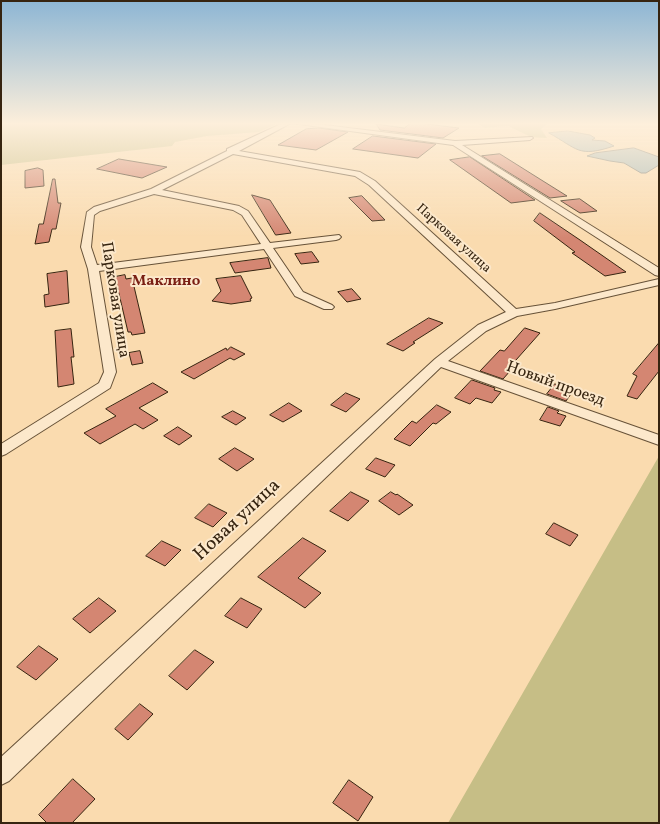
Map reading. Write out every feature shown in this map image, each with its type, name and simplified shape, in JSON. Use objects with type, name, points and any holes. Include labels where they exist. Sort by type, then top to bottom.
[{"type":"street","name":"Парковая улица","points":[[1,451],[105,385],[110,372],[93,269],[86,247],[90,214],[97,209],[154,191],[210,161]]},
{"type":"street","name":"Парковая улица","points":[[288,161],[357,174],[372,183],[514,313]]},
{"type":"street","points":[[484,161],[659,273]]},
{"type":"street","name":"Парковая улица","points":[[154,191],[236,208],[245,213],[299,294],[328,307]]},
{"type":"street","points":[[93,269],[336,237]]},
{"type":"street","points":[[514,313],[555,306],[659,282]]},
{"type":"street","name":"Новая улица","points":[[1,773],[439,362],[482,328],[514,313]]},
{"type":"street","name":"Новый проезд","points":[[439,362],[659,440]]},
{"type":"shaded area","points":[[1,161],[33,161],[1,165]]},
{"type":"shaded area","points":[[613,161],[659,161],[659,165],[646,173],[641,173],[624,163]]},
{"type":"shaded area","points":[[659,456],[659,823],[448,823]]},
{"type":"building","points":[[114,161],[134,161],[167,167],[142,178],[97,169]]},
{"type":"building","points":[[452,161],[477,161],[535,200],[511,203]]},
{"type":"building","points":[[491,161],[512,161],[567,196],[550,198]]},
{"type":"building","points":[[38,168],[43,170],[44,186],[25,188],[25,171]]},
{"type":"building","points":[[53,179],[55,179],[58,203],[61,203],[56,229],[52,229],[49,242],[35,244],[39,224],[43,224]]},
{"type":"building","points":[[252,195],[270,200],[291,233],[276,235]]},
{"type":"building","points":[[362,196],[385,220],[372,221],[349,198]]},
{"type":"building","points":[[580,199],[597,211],[580,213],[561,201]]},
{"type":"building","points":[[540,213],[626,272],[605,276],[572,253],[575,252],[534,221]]},
{"type":"building","points":[[312,252],[319,262],[301,264],[295,254]]},
{"type":"building","points":[[268,258],[271,268],[235,273],[230,263]]},
{"type":"building","points":[[67,271],[69,303],[45,307],[44,295],[49,294],[47,274]]},
{"type":"building","points":[[125,275],[126,279],[132,278],[145,333],[132,335],[131,332],[128,332],[115,277]]},
{"type":"building","points":[[241,276],[252,298],[250,299],[251,301],[231,304],[212,301],[221,291],[216,279]]},
{"type":"building","points":[[352,289],[361,299],[347,302],[338,292]]},
{"type":"building","points":[[429,318],[443,323],[413,342],[415,343],[403,351],[387,344]]},
{"type":"building","points":[[525,328],[540,333],[508,369],[511,370],[503,379],[480,371],[500,350],[504,351]]},
{"type":"building","points":[[71,329],[74,357],[71,357],[74,384],[58,387],[55,331]]},
{"type":"building","points":[[659,343],[659,371],[637,399],[627,396],[637,376],[633,374]]},
{"type":"building","points":[[231,347],[245,354],[234,360],[230,358],[194,379],[181,372],[226,348],[227,350]]},
{"type":"building","points":[[140,351],[143,363],[132,365],[129,353]]},
{"type":"building","points":[[472,380],[495,388],[494,390],[501,392],[492,403],[476,398],[470,404],[455,398]]},
{"type":"building","points":[[153,383],[168,392],[139,408],[158,420],[143,429],[135,424],[100,444],[84,433],[116,416],[106,409]]},
{"type":"building","points":[[555,384],[573,391],[566,401],[547,394]]},
{"type":"building","points":[[346,393],[360,399],[346,412],[331,405]]},
{"type":"building","points":[[289,403],[302,411],[283,422],[270,415]]},
{"type":"building","points":[[437,405],[451,412],[436,424],[433,423],[410,446],[394,439],[412,421],[416,423]]},
{"type":"building","points":[[548,407],[559,411],[557,413],[566,416],[560,426],[540,420]]},
{"type":"building","points":[[233,411],[246,418],[236,425],[222,417]]},
{"type":"building","points":[[178,427],[192,436],[179,445],[164,436]]},
{"type":"building","points":[[235,448],[254,459],[237,471],[219,459]]},
{"type":"building","points":[[376,458],[395,465],[385,477],[366,469]]},
{"type":"building","points":[[351,492],[369,501],[348,521],[330,511]]},
{"type":"building","points":[[391,492],[396,495],[397,494],[413,505],[399,515],[379,501]]},
{"type":"building","points":[[209,504],[227,513],[213,527],[195,518]]},
{"type":"building","points":[[554,523],[578,535],[570,546],[546,534]]},
{"type":"building","points":[[303,538],[326,551],[298,578],[321,593],[305,608],[258,577]]},
{"type":"building","points":[[162,541],[181,550],[165,566],[146,556]]},
{"type":"building","points":[[99,598],[116,611],[90,633],[73,619]]},
{"type":"building","points":[[241,598],[262,609],[247,628],[225,616]]},
{"type":"building","points":[[39,646],[58,659],[36,680],[17,667]]},
{"type":"building","points":[[195,650],[214,662],[187,690],[169,676]]},
{"type":"building","points":[[140,704],[153,714],[128,740],[115,729]]},
{"type":"building","points":[[73,779],[95,799],[72,823],[47,823],[39,815]]},
{"type":"building","points":[[349,780],[373,797],[358,821],[333,803]]},
{"type":"district","name":"Маклино","points":[[166,282]]}]
